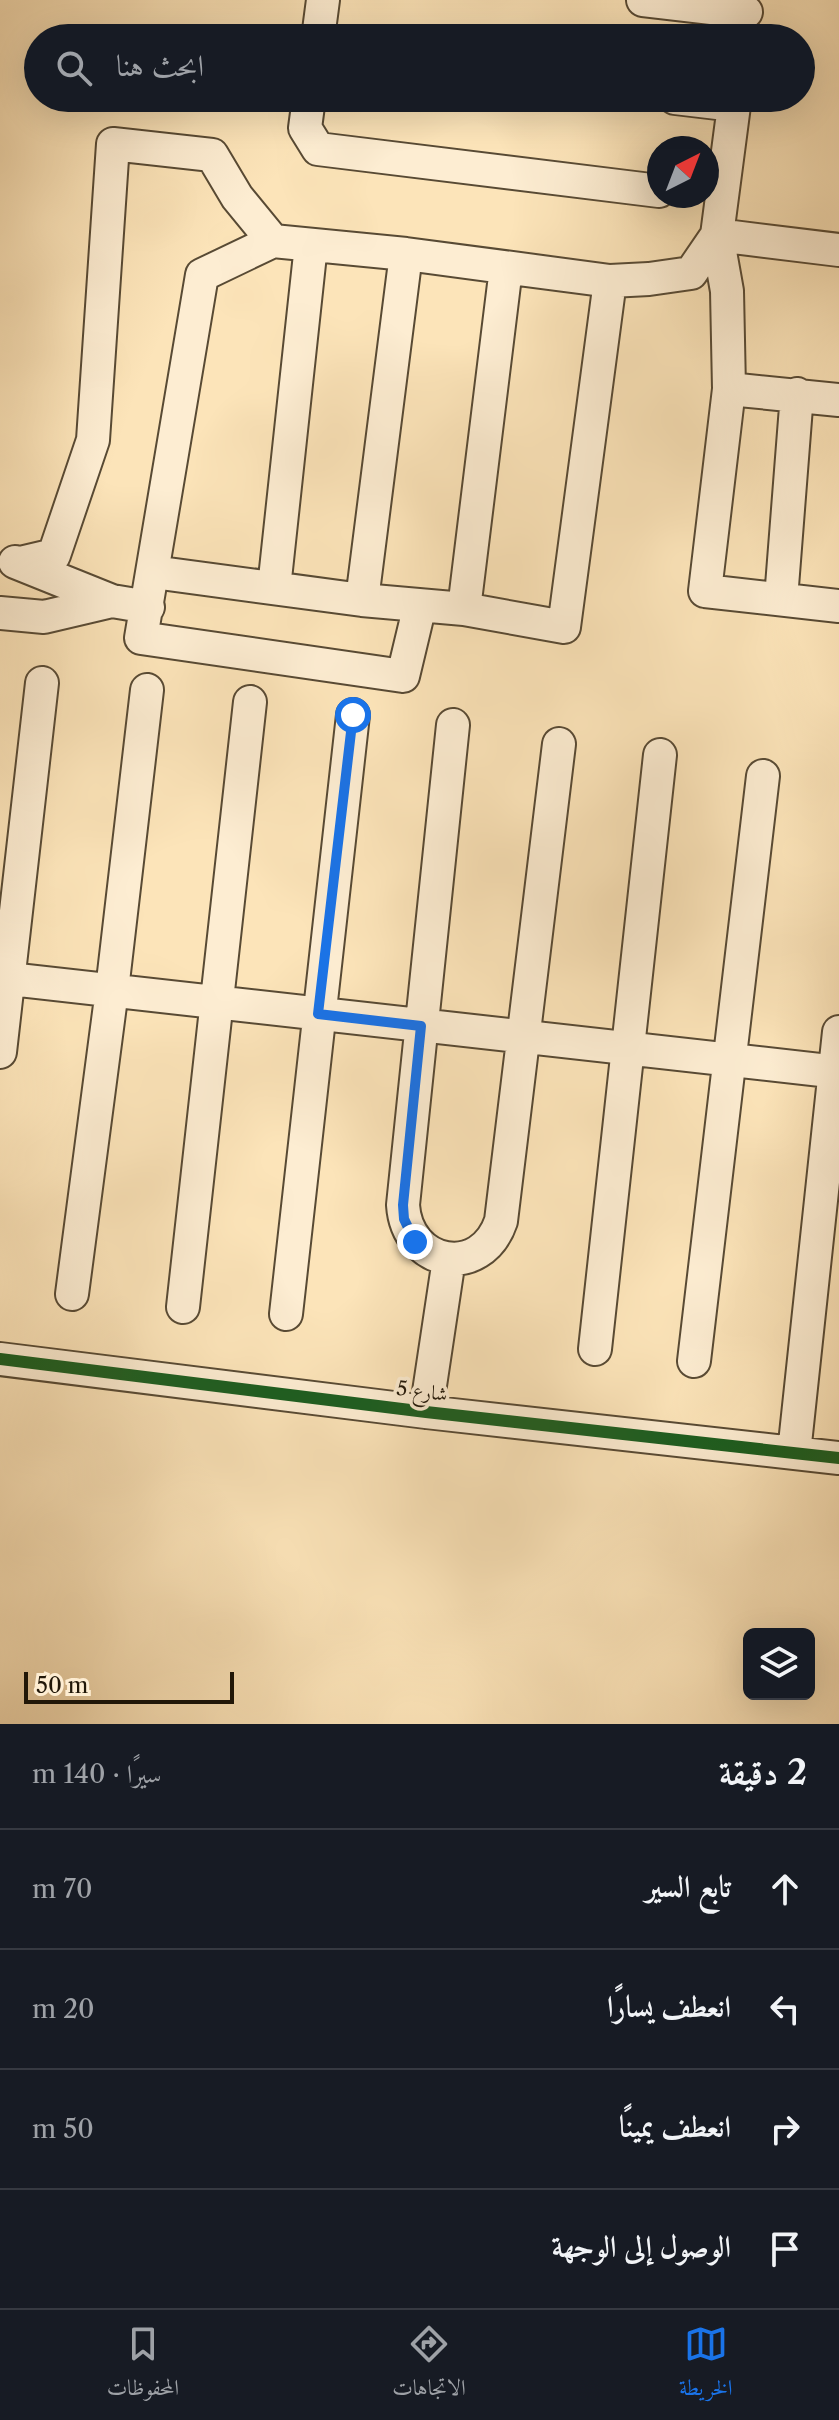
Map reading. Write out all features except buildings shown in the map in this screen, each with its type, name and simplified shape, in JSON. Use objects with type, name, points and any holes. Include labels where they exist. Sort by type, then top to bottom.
[{"type":"street","points":[[320,24],[323,0]]},
{"type":"street","points":[[643,0],[746,17]]},
{"type":"street","points":[[307,112],[305,128],[318,149],[647,190]]},
{"type":"street","points":[[719,165],[732,112]]},
{"type":"street","points":[[10,561],[54,555],[93,440],[113,144],[212,155],[237,197],[273,241]]},
{"type":"street","points":[[713,208],[727,291],[729,389],[705,591],[839,606]]},
{"type":"street","points":[[717,235],[839,250]]},
{"type":"street","points":[[420,605],[403,676],[141,638],[202,275],[273,241],[406,254],[610,281],[649,279],[691,273],[717,235]]},
{"type":"street","points":[[274,588],[311,245]]},
{"type":"street","points":[[362,600],[406,254]]},
{"type":"street","points":[[464,609],[506,268]]},
{"type":"street","points":[[153,572],[362,600],[464,609],[564,627],[610,281]]},
{"type":"street","points":[[729,389],[839,400]]},
{"type":"street","points":[[781,599],[797,394]]},
{"type":"street","points":[[10,561],[112,601],[148,607]]},
{"type":"street","points":[[0,613],[44,617],[112,601]]},
{"type":"street","points":[[0,1052],[4,978],[42,683]]},
{"type":"street","points":[[72,1294],[147,690]]},
{"type":"street","points":[[183,1307],[250,702]]},
{"type":"street","points":[[286,1314],[353,715]]},
{"type":"street","points":[[453,725],[403,1205],[404,1219],[415,1242],[425,1250],[449,1259],[482,1250],[491,1242],[501,1221],[559,744]]},
{"type":"street","points":[[595,1349],[660,755]]},
{"type":"street","points":[[694,1361],[763,776]]},
{"type":"street","points":[[4,978],[837,1072]]},
{"type":"street","points":[[794,1453],[839,1032]]},
{"type":"street","points":[[426,1412],[449,1259]]},
{"type":"street","name":"شارع 5","points":[[0,1359],[426,1412],[839,1458]]},
{"type":"cycle path","points":[[0,1359],[426,1412],[839,1458]]},
{"type":"route","points":[[353,715],[318,1014],[421,1026],[403,1205],[404,1219],[415,1242]]}]
